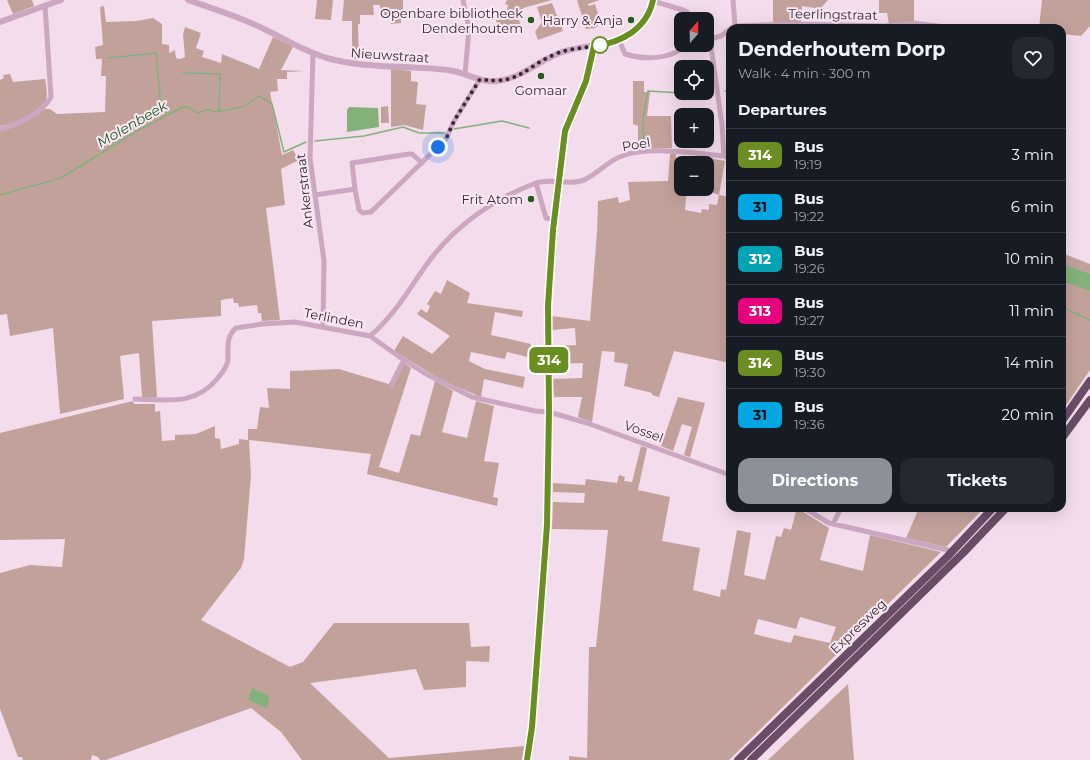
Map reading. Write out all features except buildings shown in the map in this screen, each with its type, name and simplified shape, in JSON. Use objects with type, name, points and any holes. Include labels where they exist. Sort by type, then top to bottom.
[{"type":"highway","points":[[1066,415],[1090,381]]},
{"type":"highway","points":[[1066,433],[1090,400]]},
{"type":"highway","name":"Expresweg","points":[[738,760],[952,551],[989,512]]},
{"type":"highway","name":"Expresweg","points":[[751,760],[963,554],[1002,512]]},
{"type":"street","points":[[0,22],[61,0]]},
{"type":"street","name":"Nieuwstraat","points":[[188,0],[246,20],[312,54],[343,62],[448,70],[480,79],[497,81],[510,79],[525,73],[553,55],[566,50],[594,46],[618,40],[639,26],[650,11],[653,0]]},
{"type":"street","points":[[463,0],[469,29],[465,74]]},
{"type":"street","points":[[653,0],[687,12]]},
{"type":"street","points":[[732,0],[732,24]]},
{"type":"street","points":[[0,129],[21,121],[46,107],[51,97],[45,6]]},
{"type":"street","name":"Teerlingstraat","points":[[906,24],[921,24]]},
{"type":"street","points":[[714,38],[722,36],[726,33]]},
{"type":"street","points":[[618,40],[625,54],[631,56],[667,56],[678,52]]},
{"type":"street","points":[[527,760],[532,727],[547,525],[549,412],[548,306],[554,220],[565,131],[586,81],[594,46]]},
{"type":"street","points":[[711,52],[722,125],[724,156]]},
{"type":"street","name":"Ankerstraat","points":[[312,54],[310,158],[324,261],[323,326]]},
{"type":"street","points":[[422,163],[412,154],[352,163],[359,210],[363,213],[371,212],[422,163],[446,139],[454,121],[480,79]]},
{"type":"street","name":"Poel","points":[[558,181],[583,181],[608,162],[623,155],[637,152],[674,151],[724,156]]},
{"type":"street","name":"Terlinden","points":[[135,400],[181,400],[200,395],[213,384],[227,365],[229,338],[236,328],[262,324],[295,322],[323,326],[333,330],[370,336],[390,318],[430,259],[462,226],[494,204],[536,183],[546,180],[558,181]]},
{"type":"street","points":[[536,183],[546,218],[554,220]]},
{"type":"street","points":[[315,195],[355,189]]},
{"type":"street","name":"Vossel","points":[[370,336],[404,360],[472,397],[535,411],[549,412],[594,425],[726,474]]},
{"type":"street","points":[[391,385],[404,360]]},
{"type":"street","points":[[810,512],[823,521],[833,524],[952,551]]},
{"type":"street","points":[[833,524],[839,512]]},
{"type":"shaded area","points":[[7,0],[32,0],[34,6],[13,14]]},
{"type":"shaded area","points":[[317,0],[333,0],[331,20],[315,19]]},
{"type":"shaded area","points":[[344,0],[403,0],[403,15],[401,15],[401,23],[391,24],[391,17],[381,17],[380,5],[373,5],[374,15],[360,15],[360,24],[358,24],[359,59],[352,59],[352,21],[342,21]]},
{"type":"shaded area","points":[[507,0],[552,0],[523,8],[519,20],[521,27],[518,28],[517,24],[509,25],[509,30],[499,30],[496,20],[502,19],[507,12],[508,5],[505,4]]},
{"type":"shaded area","points":[[577,0],[600,0],[588,4],[589,6],[595,4],[600,21],[597,22],[598,26],[595,28],[586,29]]},
{"type":"shaded area","points":[[773,0],[828,0],[820,9],[802,6],[801,22],[773,22]]},
{"type":"shaded area","points":[[879,0],[914,0],[914,21],[889,24],[887,13],[879,13]]},
{"type":"shaded area","points":[[1042,0],[1090,0],[1090,26],[1081,36],[1066,34],[1066,24],[1039,24]]},
{"type":"shaded area","points":[[552,3],[563,31],[538,40],[535,32],[542,22],[537,7]]},
{"type":"shaded area","points":[[104,6],[106,22],[136,21],[153,18],[162,24],[162,44],[169,45],[169,53],[175,50],[176,58],[180,59],[185,57],[183,34],[185,27],[201,33],[196,48],[204,51],[202,57],[221,63],[222,54],[259,69],[273,37],[293,47],[281,70],[304,71],[287,72],[287,79],[277,79],[278,91],[270,92],[282,155],[293,150],[299,160],[281,169],[285,205],[266,208],[280,320],[262,321],[261,313],[258,313],[257,305],[239,307],[238,303],[234,303],[233,298],[221,300],[221,316],[152,321],[157,397],[142,397],[139,353],[120,356],[124,399],[60,414],[53,328],[10,336],[7,314],[0,315],[0,130],[27,120],[45,109],[50,109],[57,114],[105,112],[106,76],[101,76],[102,59],[96,59],[95,47],[103,45],[100,7]]},
{"type":"shaded area","points":[[391,69],[411,71],[411,81],[418,82],[416,104],[426,105],[423,130],[404,125],[391,127]]},
{"type":"shaded area","points":[[10,74],[13,82],[45,79],[47,98],[43,105],[33,113],[18,121],[0,126],[0,80],[4,78],[3,75]]},
{"type":"shaded area","points":[[633,81],[644,81],[644,92],[650,92],[647,116],[671,116],[672,148],[638,149],[638,126],[633,124]]},
{"type":"shaded area","points":[[388,106],[389,123],[381,123],[381,107]]},
{"type":"shaded area","points":[[349,107],[378,108],[379,127],[347,132],[347,110]]},
{"type":"shaded area","points":[[670,154],[676,154],[676,156],[674,156],[674,196],[686,196],[685,210],[701,213],[702,209],[709,210],[709,204],[717,205],[719,195],[726,196],[726,362],[674,351],[659,397],[652,395],[652,393],[624,386],[628,364],[614,362],[615,352],[602,351],[592,422],[578,417],[582,397],[554,397],[553,379],[582,378],[583,363],[553,364],[553,346],[576,345],[575,328],[552,330],[552,316],[590,321],[598,201],[618,197],[619,203],[630,200],[628,182],[668,181]]},
{"type":"shaded area","points":[[714,159],[725,161],[719,195],[714,193]]},
{"type":"shaded area","points":[[1066,255],[1090,264],[1090,370],[1066,405]]},
{"type":"shaded area","points":[[1066,265],[1090,274],[1090,291],[1066,282]]},
{"type":"shaded area","points":[[447,280],[470,293],[467,303],[523,311],[522,317],[495,312],[491,335],[531,344],[528,357],[507,352],[505,359],[471,352],[469,361],[485,369],[525,377],[523,388],[484,379],[481,397],[443,381],[394,351],[403,336],[432,354],[450,336],[417,314],[421,309],[427,313],[430,306],[427,304],[435,291],[441,294]]},
{"type":"shaded area","points":[[404,363],[411,368],[379,467],[399,473],[411,434],[420,436],[435,381],[453,391],[442,432],[467,438],[476,401],[494,406],[484,461],[499,463],[493,497],[498,498],[497,506],[367,474],[371,454],[249,440],[251,475],[244,559],[241,568],[201,620],[290,667],[303,662],[334,623],[469,623],[471,647],[490,646],[489,662],[466,661],[466,687],[424,690],[416,669],[310,683],[389,758],[524,746],[522,760],[302,760],[281,732],[251,708],[106,760],[100,760],[98,757],[92,755],[91,760],[23,760],[22,757],[18,757],[0,709],[0,573],[30,565],[62,567],[65,539],[0,540],[0,433],[133,401],[134,404],[155,404],[155,412],[160,411],[162,441],[175,440],[175,435],[196,434],[215,426],[215,438],[220,439],[221,449],[239,444],[239,439],[248,440],[248,429],[257,429],[260,407],[269,408],[267,388],[290,389],[290,371],[339,369],[392,385]]},
{"type":"shaded area","points":[[678,397],[705,403],[690,457],[684,455],[692,427],[682,424],[673,451],[661,446]]},
{"type":"shaded area","points":[[641,446],[647,448],[638,490],[670,497],[662,541],[700,548],[693,590],[720,597],[721,589],[726,590],[737,530],[751,533],[744,575],[765,580],[776,536],[781,537],[784,528],[791,530],[796,512],[803,512],[829,528],[820,560],[863,571],[870,535],[941,552],[729,760],[569,760],[569,756],[587,758],[589,647],[596,647],[608,530],[552,529],[553,502],[584,503],[585,493],[553,492],[553,483],[585,485],[586,479],[617,483],[619,475],[625,477],[624,481],[632,482]],"holes":[[[800,617],[836,627],[830,643],[794,635],[791,643],[754,634],[758,619],[796,629]]]},
{"type":"shaded area","points":[[917,512],[980,512],[946,547],[906,538]]},
{"type":"shaded area","points":[[848,684],[854,760],[768,760]]},
{"type":"shaded area","points":[[252,688],[269,696],[267,708],[248,700]]},
{"type":"waterway","points":[[108,58],[156,53],[161,106],[167,113]]},
{"type":"waterway","points":[[183,73],[220,74],[219,111]]},
{"type":"waterway","name":"Molenbeek","points":[[644,148],[643,118],[648,91],[674,93]]},
{"type":"waterway","name":"Molenbeek","points":[[0,195],[61,178],[137,131],[183,107],[188,107],[198,113],[207,110],[215,112],[243,107],[259,96],[272,104],[284,152],[306,142]]},
{"type":"waterway","name":"Molenbeek","points":[[454,129],[502,121],[529,128]]},
{"type":"waterway","name":"Molenbeek","points":[[315,141],[364,136],[403,127],[419,133],[445,133]]},
{"type":"waterway","name":"Molenbeek","points":[[1066,309],[1090,320]]},
{"type":"bus line","name":"314","points":[[527,760],[532,727],[547,525],[549,412],[548,306],[551,251],[565,131],[569,118],[586,81],[593,57],[594,46],[609,44],[636,30],[650,11],[653,0]]},
{"type":"place","name":"Openbare bibliotheek Denderhoutem","points":[[531,20]]},
{"type":"place","name":"Harry & Anja","points":[[631,20]]},
{"type":"place","name":"Gomaar","points":[[541,76]]},
{"type":"place","name":"Frit Atom","points":[[531,199]]},
{"type":"route","points":[[438,147],[446,139],[454,121],[480,79],[489,81],[510,79],[525,73],[553,55],[566,50],[602,45],[600,45]]}]
